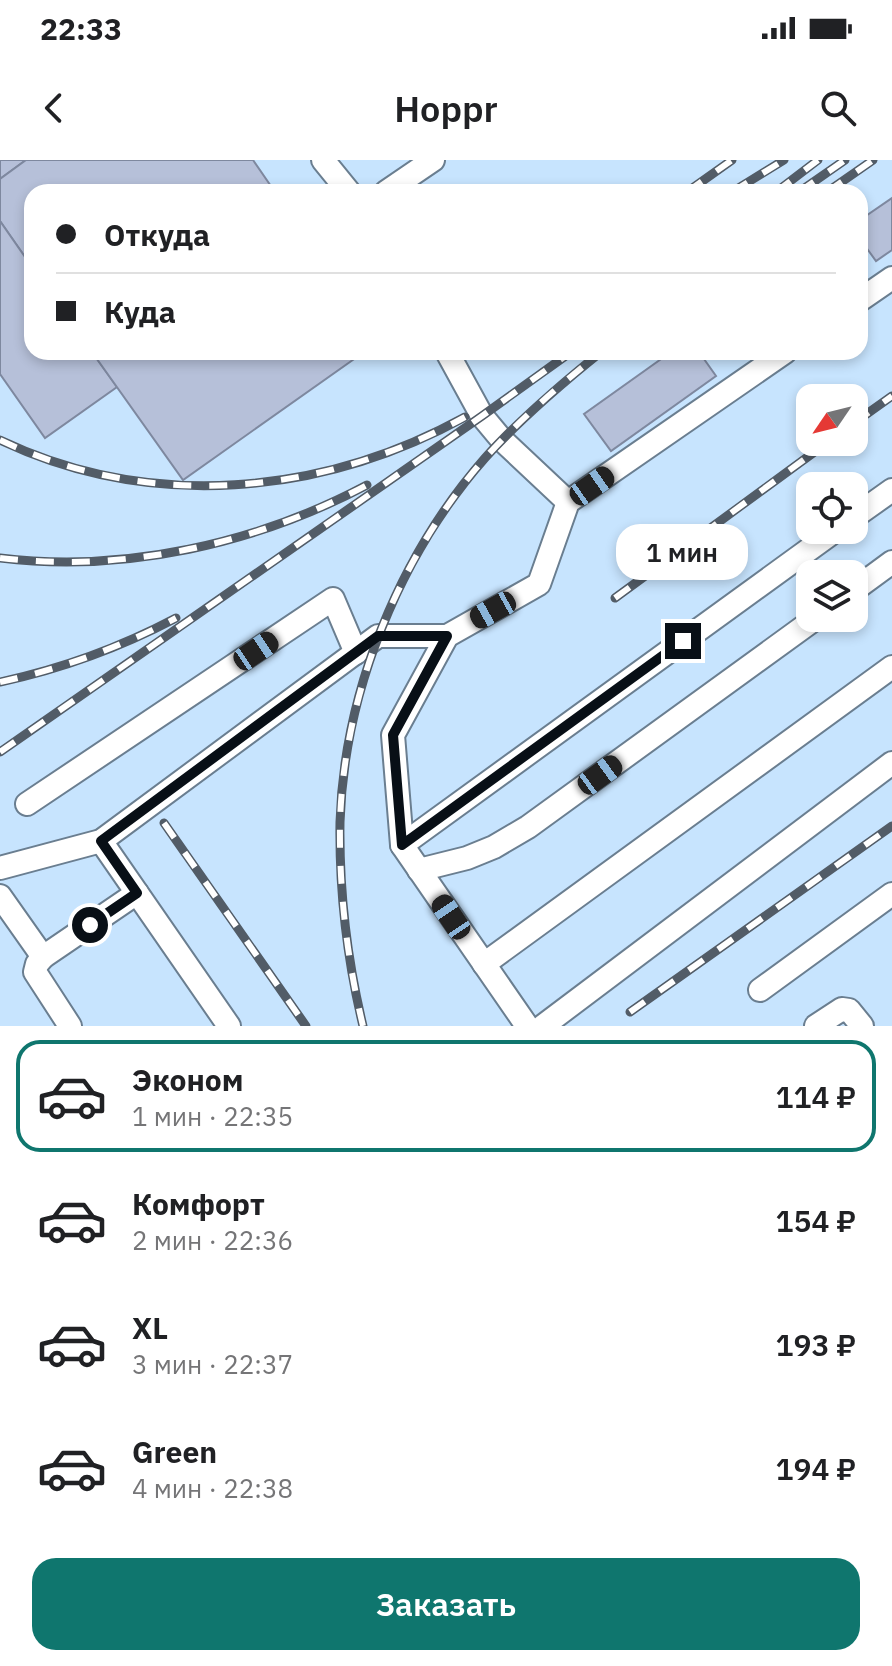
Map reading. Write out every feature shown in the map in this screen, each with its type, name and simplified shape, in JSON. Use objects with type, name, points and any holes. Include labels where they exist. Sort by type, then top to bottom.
[{"type":"lane","points":[[323,160],[342,184]]},
{"type":"lane","points":[[398,184],[433,160]]},
{"type":"lane","points":[[868,294],[892,278]]},
{"type":"lane","points":[[451,360],[482,416],[502,440],[568,502]]},
{"type":"lane","points":[[0,868],[101,841],[378,636],[447,636],[539,584],[568,502],[773,360]]},
{"type":"lane","points":[[868,507],[892,490]]},
{"type":"lane","points":[[402,845],[817,544]]},
{"type":"lane","points":[[868,580],[892,562]]},
{"type":"lane","points":[[27,804],[333,599],[356,653]]},
{"type":"lane","points":[[419,870],[467,858],[494,847],[528,827],[797,632]]},
{"type":"lane","points":[[447,636],[393,735],[402,845],[484,964],[517,1022]]},
{"type":"lane","points":[[484,964],[892,667]]},
{"type":"lane","points":[[543,1026],[892,763]]},
{"type":"lane","points":[[101,841],[229,1026]]},
{"type":"lane","points":[[70,1026],[35,972],[37,964],[137,893]]},
{"type":"lane","points":[[760,990],[892,894]]},
{"type":"lane","points":[[0,896],[43,957]]},
{"type":"lane","points":[[816,1026],[842,1009],[849,1010],[862,1026]]},
{"type":"shaded area","points":[[0,160],[892,160],[892,1026],[0,1026]]},
{"type":"building","points":[[0,160],[26,160],[0,179]]},
{"type":"building","points":[[26,160],[253,160],[270,184],[24,184],[24,256],[0,221],[0,179]]},
{"type":"building","points":[[892,198],[892,250],[876,261],[868,250],[868,214]]},
{"type":"building","points":[[0,221],[24,256],[24,360],[98,360],[117,387],[45,438],[0,374]]},
{"type":"building","points":[[98,360],[353,360],[183,480]]},
{"type":"building","points":[[660,360],[705,360],[716,376],[611,451],[584,414]]},
{"type":"railway","points":[[698,184],[732,160]]},
{"type":"railway","points":[[745,184],[784,160]]},
{"type":"railway","points":[[786,184],[818,160]]},
{"type":"railway","points":[[810,184],[845,160]]},
{"type":"railway","points":[[838,184],[873,160]]},
{"type":"railway","points":[[0,752],[560,360]]},
{"type":"railway","points":[[363,1026],[345,925],[340,822],[352,724],[365,676],[402,582],[454,496],[512,430],[592,360]]},
{"type":"railway","points":[[868,413],[892,396]]},
{"type":"railway","points":[[0,440],[57,463],[116,477],[175,485],[235,485],[294,478],[353,464],[410,444],[465,417]]},
{"type":"railway","points":[[615,598],[809,456]]},
{"type":"railway","points":[[0,558],[47,562],[94,561],[189,549],[280,523],[367,485]]},
{"type":"railway","points":[[0,682],[90,656],[176,618]]},
{"type":"railway","points":[[164,823],[306,1026]]},
{"type":"railway","points":[[630,1012],[892,826]]},
{"type":"route","points":[[90,925],[137,893],[101,841],[378,636],[447,636],[393,735],[402,845],[683,641]]}]
